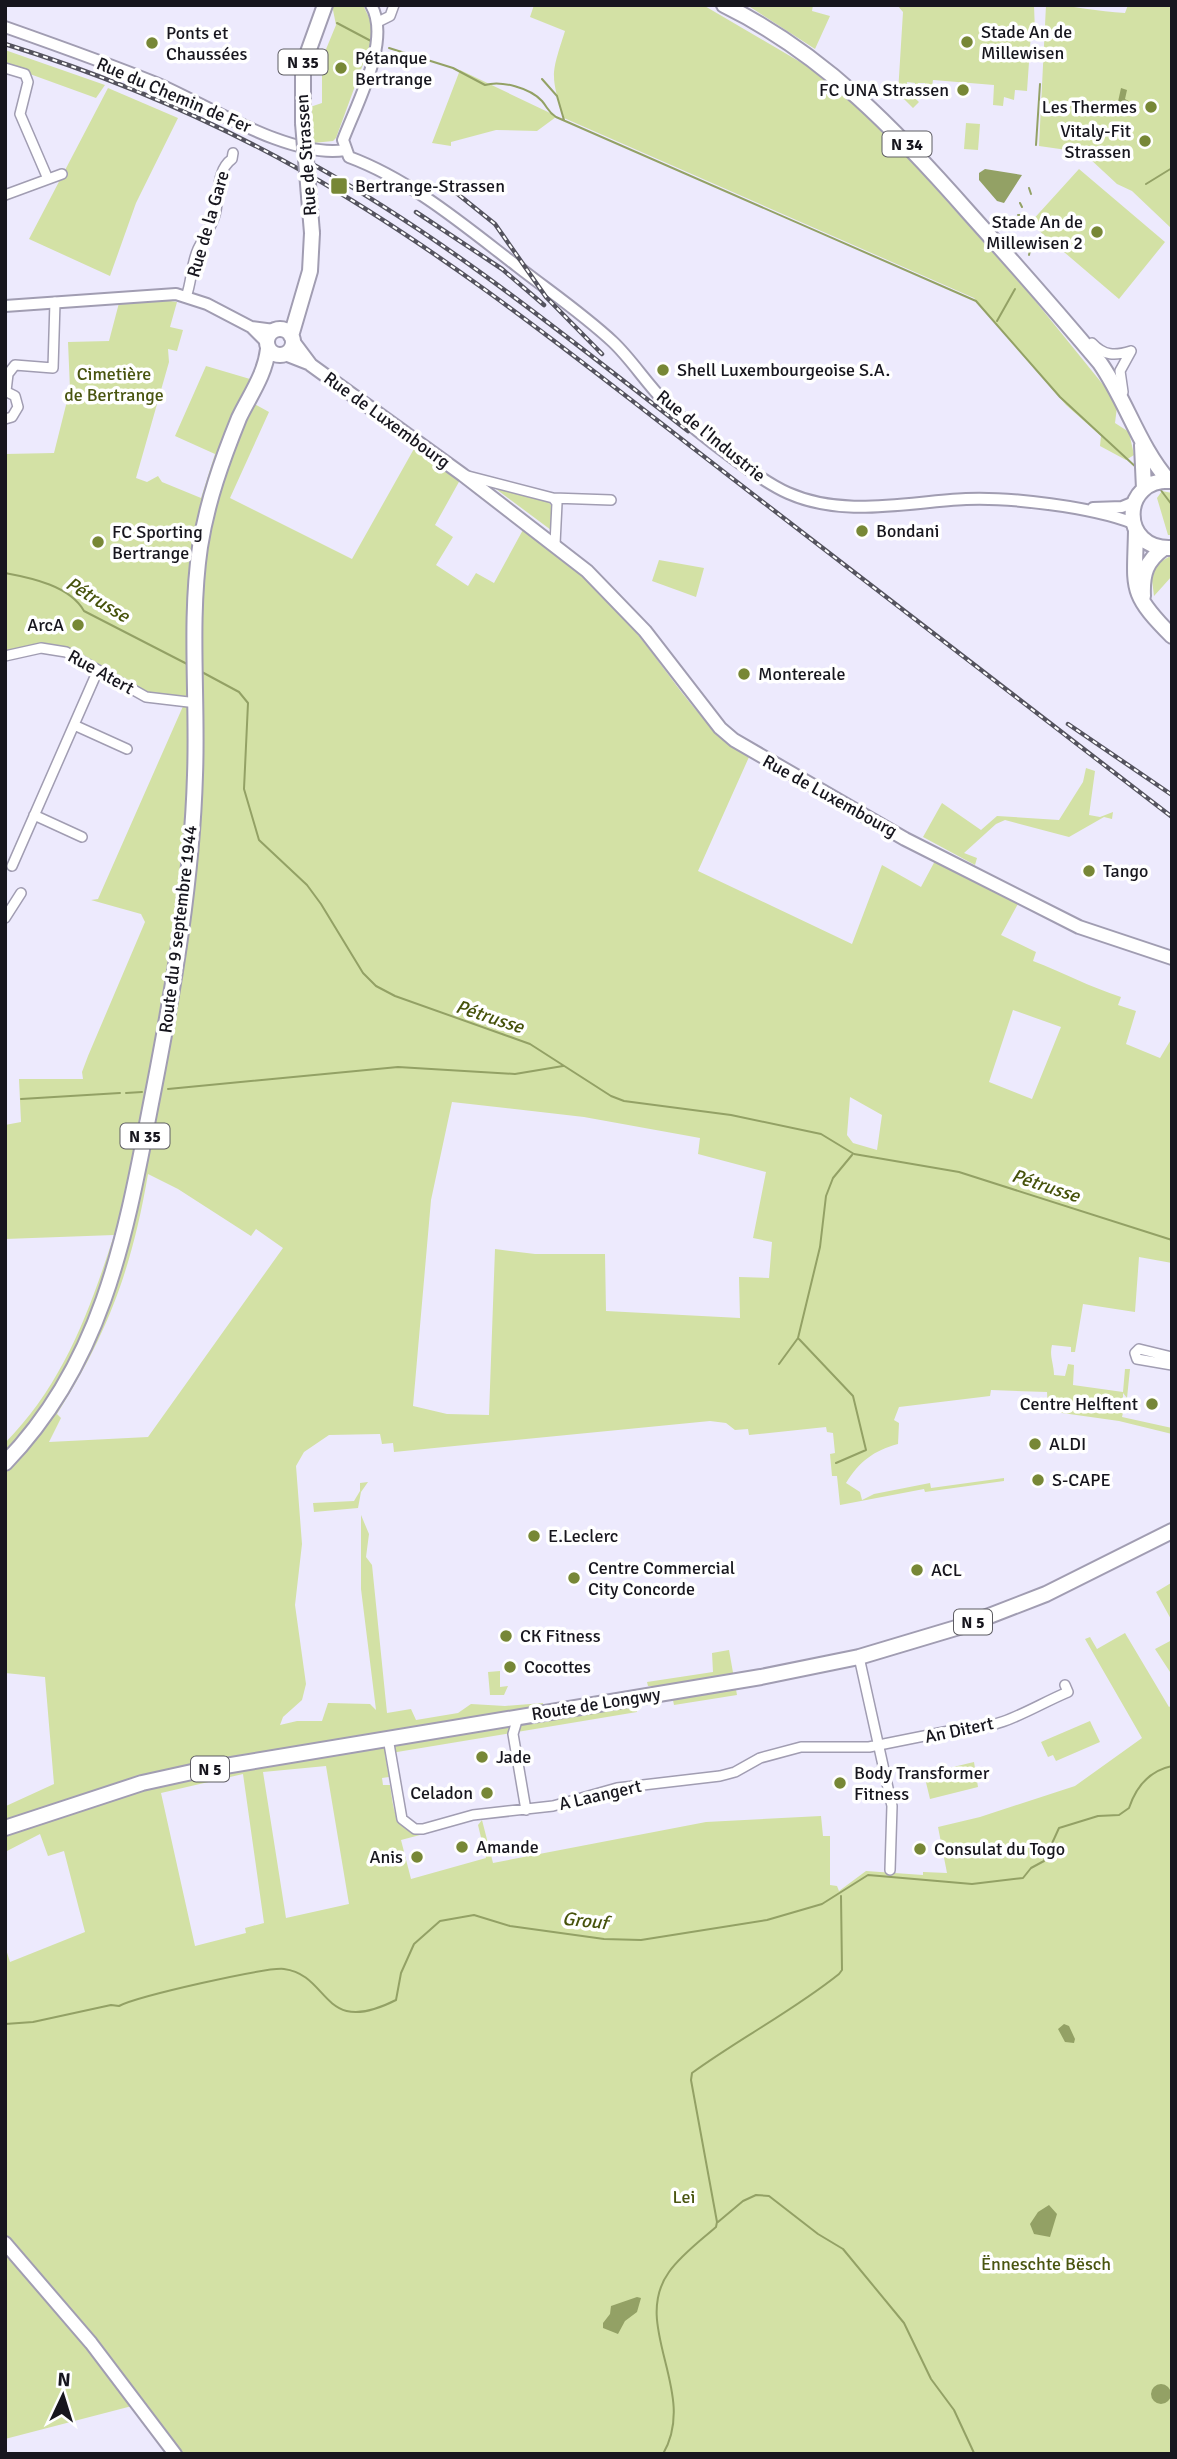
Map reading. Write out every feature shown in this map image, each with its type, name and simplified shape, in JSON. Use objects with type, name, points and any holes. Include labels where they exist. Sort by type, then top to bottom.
[{"type":"main road","name":"Rue de Strassen","points":[[279,342],[298,307],[310,271],[312,233],[303,123],[303,66],[325,5]]},
{"type":"main road","name":"N 34","points":[[724,5],[795,47],[860,98],[914,151],[1061,317],[1109,376],[1158,468],[1171,481]]},
{"type":"main road","name":"Rue de Luxembourg","points":[[279,342],[463,475],[587,570],[645,631],[720,728],[751,751],[905,839],[1079,927],[1172,958]]},
{"type":"main road","name":"Route du 9 septembre 1944","points":[[5,1463],[43,1418],[72,1373],[97,1323],[126,1234],[168,1016],[192,842],[197,703],[196,588],[210,502],[232,438],[279,342]]},
{"type":"main road","name":"N 34","points":[[1137,427],[1145,472],[1143,489]]},
{"type":"main road","name":"N 34","points":[[1143,489],[1159,481],[1171,481]]},
{"type":"main road","points":[[1143,489],[1134,502],[1133,582],[1147,611],[1172,636]]},
{"type":"main road","points":[[1134,527],[1148,543],[1168,548]]},
{"type":"main road","points":[[1147,611],[1142,582],[1145,567],[1151,558],[1168,548]]},
{"type":"main road","name":"Route de Longwy","points":[[5,1828],[142,1783],[859,1657],[966,1625],[1034,1599],[1172,1531]]},
{"type":"main road","points":[[5,2243],[91,2343],[175,2454]]},
{"type":"street","points":[[345,150],[343,140],[377,48],[378,22],[371,5]]},
{"type":"street","points":[[378,22],[390,16],[394,5]]},
{"type":"street","name":"Rue du Chemin de Fer","points":[[5,27],[156,83],[290,144],[316,152],[345,150]]},
{"type":"street","points":[[5,68],[25,74],[28,82],[20,114],[48,179]]},
{"type":"street","name":"Rue de l'Industrie","points":[[345,150],[349,157],[382,172],[453,217],[548,290],[614,343],[666,403],[766,481],[787,493],[816,503],[850,507],[968,499],[1072,509],[1122,507],[1134,502]]},
{"type":"street","name":"Rue de la Gare","points":[[186,297],[198,249],[213,220],[226,163],[232,159],[233,153]]},
{"type":"street","points":[[5,195],[62,174]]},
{"type":"street","name":"Rue de Luxembourg","points":[[5,306],[164,293],[186,297],[279,342]]},
{"type":"street","points":[[5,419],[12,417],[18,407],[15,396],[5,391],[8,374],[15,365],[53,368],[55,302]]},
{"type":"street","points":[[1061,317],[1077,327],[1100,352],[1120,355],[1131,351],[1121,371],[1121,386],[1132,408],[1137,427]]},
{"type":"street","name":"Rue de Luxembourg","points":[[463,475],[553,498],[611,500]]},
{"type":"street","points":[[553,498],[557,503],[555,544]]},
{"type":"street","name":"Rue de l'Industrie","points":[[1072,509],[1134,527]]},
{"type":"street","name":"Rue Atert","points":[[5,656],[55,649],[157,700],[197,703]]},
{"type":"street","points":[[12,866],[98,670]]},
{"type":"street","points":[[74,725],[127,749]]},
{"type":"street","points":[[34,815],[82,837]]},
{"type":"street","points":[[5,918],[21,893]]},
{"type":"street","points":[[1172,1357],[1139,1349],[1135,1353],[1138,1359],[1172,1365]]},
{"type":"street","points":[[859,1657],[892,1806],[890,1870]]},
{"type":"street","name":"An Ditert","points":[[879,1746],[999,1723],[1068,1692],[1065,1685]]},
{"type":"street","points":[[518,1717],[513,1734],[526,1810]]},
{"type":"street","name":"A Laangert","points":[[388,1738],[400,1811],[408,1825],[423,1829],[473,1815],[526,1810],[617,1788],[720,1776],[735,1772],[760,1758],[801,1747],[879,1746]]},
{"type":"green space","points":[[332,5],[363,5],[373,26],[370,45],[336,138],[333,141],[313,143],[310,107],[322,103],[322,59],[336,25]]},
{"type":"green space","points":[[534,5],[703,5],[807,66],[852,102],[896,144],[1028,292],[1109,392],[1117,407],[1115,423],[1129,432],[1134,455],[1126,460],[1100,446],[1101,436],[1066,405],[974,298],[564,118],[554,75],[565,31],[530,17]]},
{"type":"green space","points":[[747,5],[813,5],[812,11],[830,16],[815,49]]},
{"type":"green space","name":"Stade An de Millewisen","points":[[897,5],[1034,5],[1035,33],[1031,33],[1027,91],[1015,90],[1014,100],[1004,97],[1003,106],[993,105],[994,85],[933,80],[931,95],[925,92],[925,83],[918,83],[919,90],[915,90],[915,83],[907,82],[906,90],[919,102],[913,108],[898,93],[903,12]]},
{"type":"green space","points":[[1046,5],[1125,13],[1128,5],[1172,5],[1172,229],[1132,191],[1117,184],[1089,158],[1067,150],[1039,146]]},
{"type":"green space","points":[[5,50],[105,85],[96,98],[5,65]]},
{"type":"green space","points":[[460,70],[556,117],[537,131],[496,130],[451,142],[451,146],[432,143]]},
{"type":"green space","points":[[108,88],[178,118],[136,203],[110,276],[29,239]]},
{"type":"green space","points":[[966,123],[980,124],[978,150],[964,149]]},
{"type":"green space","name":"Stade An de Millewisen 2","points":[[1079,169],[1165,242],[1119,299],[1030,223]]},
{"type":"green space","points":[[164,300],[177,302],[170,327],[183,330],[177,351],[168,349],[169,362],[136,478],[147,482],[158,476],[162,482],[201,498],[215,454],[175,436],[206,366],[250,379],[242,397],[269,412],[230,498],[352,559],[415,447],[460,480],[435,525],[453,537],[436,565],[468,586],[476,573],[494,583],[524,528],[598,592],[638,635],[701,716],[749,757],[698,871],[852,944],[882,865],[921,887],[936,859],[1019,902],[1001,935],[1036,952],[1033,961],[1121,997],[1118,1005],[1136,1011],[1126,1044],[1160,1058],[1172,1038],[1172,1263],[1139,1257],[1135,1312],[1083,1304],[1075,1352],[1071,1352],[1071,1347],[1052,1345],[1051,1353],[1054,1375],[1065,1376],[1068,1364],[1074,1365],[1073,1385],[1123,1392],[1125,1369],[1130,1369],[1127,1398],[1123,1393],[1123,1399],[1126,1400],[1122,1417],[1172,1428],[1172,1434],[1119,1421],[1048,1411],[1047,1392],[991,1390],[990,1396],[899,1407],[894,1420],[899,1423],[898,1444],[868,1458],[846,1483],[860,1492],[862,1500],[874,1494],[930,1483],[931,1488],[1004,1478],[1004,1481],[925,1492],[924,1489],[840,1505],[837,1476],[832,1476],[830,1454],[835,1453],[833,1433],[827,1432],[826,1427],[749,1435],[748,1429],[735,1430],[726,1423],[710,1421],[394,1452],[393,1443],[382,1444],[380,1434],[329,1435],[304,1452],[296,1466],[302,1544],[295,1605],[306,1684],[302,1700],[283,1717],[280,1725],[297,1721],[322,1721],[328,1703],[370,1704],[376,1710],[361,1589],[361,1515],[369,1534],[366,1557],[372,1565],[387,1713],[411,1709],[416,1720],[458,1713],[471,1704],[505,1706],[543,1703],[544,1712],[634,1698],[637,1712],[385,1754],[389,1777],[382,1778],[383,1785],[390,1785],[396,1816],[404,1828],[420,1835],[401,1840],[411,1879],[486,1858],[478,1825],[482,1820],[493,1863],[706,1822],[821,1816],[823,1836],[830,1836],[830,1885],[837,1886],[839,1891],[866,1871],[923,1875],[923,1872],[947,1873],[938,1827],[980,1817],[1075,1786],[1142,1738],[1085,1639],[1090,1637],[1097,1649],[1125,1633],[1169,1707],[1172,1705],[1172,2454],[166,2454],[132,2406],[5,2439],[5,1946],[10,1962],[85,1932],[64,1851],[48,1856],[40,1834],[5,1852],[5,1804],[6,1806],[54,1784],[45,1677],[5,1673],[5,1443],[43,1397],[72,1346],[95,1292],[114,1235],[5,1239],[5,1125],[21,1122],[19,1079],[83,1079],[82,1072],[88,1056],[145,922],[141,914],[91,900],[98,899],[184,704],[157,700],[55,649],[5,656],[5,454],[54,453],[70,389],[68,342],[109,341],[119,303]],"holes":[[[1013,1010],[1061,1027],[1032,1099],[989,1082]],[[850,1097],[882,1115],[877,1150],[853,1143],[847,1135]],[[452,1102],[584,1117],[700,1138],[698,1154],[766,1172],[753,1238],[772,1242],[769,1278],[739,1277],[740,1318],[606,1311],[605,1254],[535,1254],[495,1249],[489,1415],[447,1414],[413,1406],[431,1200]],[[148,1174],[178,1189],[251,1236],[256,1229],[283,1248],[148,1437],[49,1442],[61,1418],[57,1414],[90,1356],[116,1299],[142,1208]],[[326,1766],[349,1904],[286,1918],[263,1772]],[[243,1774],[264,1923],[245,1928],[246,1933],[195,1946],[161,1793]]]},
{"type":"green space","points":[[492,486],[547,500],[554,509],[551,530]]},
{"type":"green space","points":[[1162,491],[1172,493],[1172,535],[1168,535],[1157,498]]},
{"type":"green space","points":[[1172,555],[1172,576],[1154,596],[1152,580],[1155,565]]},
{"type":"green space","points":[[659,560],[704,568],[696,597],[652,581]]},
{"type":"green space","points":[[1086,768],[1095,771],[1089,815],[1100,817],[1113,812],[1112,819],[1104,817],[1069,837],[1005,820],[996,824],[964,853],[977,858],[975,865],[923,837],[942,803],[981,830],[997,816],[1059,820],[1083,782]]},
{"type":"green space","points":[[368,1482],[361,1492],[358,1508],[314,1512],[313,1503],[354,1501],[360,1491],[360,1483]]},
{"type":"green space","points":[[1172,1584],[1172,1621],[1156,1592]]},
{"type":"green space","points":[[1172,1640],[1172,1675],[1155,1649]]},
{"type":"green space","points":[[729,1650],[737,1695],[674,1705],[670,1686],[648,1686],[647,1682],[713,1672],[712,1653]]},
{"type":"green space","points":[[500,1671],[500,1687],[508,1686],[504,1695],[490,1695],[488,1672]]},
{"type":"green space","points":[[1090,1721],[1100,1742],[1056,1761],[1053,1755],[1048,1757],[1041,1742]]},
{"type":"green space","points":[[974,1762],[978,1787],[930,1799],[924,1774]]},
{"type":"shaded area","points":[[1121,88],[1127,90],[1125,99],[1132,103],[1129,112],[1116,111]]},
{"type":"shaded area","points":[[985,169],[1022,175],[1004,203],[997,201],[979,180],[979,173]]},
{"type":"shaded area","points":[[1064,2024],[1069,2026],[1074,2043],[1065,2042],[1058,2029]]},
{"type":"shaded area","points":[[1049,2205],[1057,2214],[1050,2237],[1034,2234],[1030,2224],[1038,2212]]},
{"type":"shaded area","points":[[641,2298],[637,2312],[625,2321],[618,2334],[603,2328],[611,2306]]},
{"type":"shaded area","points":[[1161,2384],[1168,2387],[1171,2394],[1168,2401],[1161,2404],[1154,2401],[1151,2394],[1154,2387]]},
{"type":"waterway","points":[[337,23],[371,41]]},
{"type":"waterway","points":[[389,48],[453,68],[485,85],[507,84],[523,89],[537,96],[556,117],[976,301],[1060,397],[1138,469]]},
{"type":"waterway","points":[[542,79],[557,96],[564,120]]},
{"type":"waterway","points":[[1036,145],[1040,84]]},
{"type":"waterway","points":[[1146,184],[1172,168]]},
{"type":"waterway","points":[[1029,188],[1031,194]]},
{"type":"waterway","points":[[1020,203],[1022,207]]},
{"type":"waterway","points":[[992,218],[996,222]]},
{"type":"waterway","points":[[1029,255],[1032,241]]},
{"type":"waterway","points":[[997,321],[1015,289]]},
{"type":"waterway","points":[[1160,489],[1172,505]]},
{"type":"waterway","name":"Pétrusse","points":[[5,573],[60,589],[78,602],[84,611],[189,665]]},
{"type":"waterway","name":"Pétrusse","points":[[200,671],[239,692],[248,703],[244,789],[259,840],[307,885],[363,973],[376,986],[395,996],[530,1044],[611,1096],[624,1101],[731,1115],[821,1134],[854,1154],[959,1172],[1172,1240]]},
{"type":"waterway","points":[[168,1089],[398,1067],[515,1074],[563,1066]]},
{"type":"waterway","points":[[126,1093],[142,1092]]},
{"type":"waterway","points":[[21,1099],[120,1093]]},
{"type":"waterway","points":[[779,1364],[798,1338],[820,1247],[826,1196],[833,1178],[852,1155]]},
{"type":"waterway","points":[[799,1339],[853,1396],[866,1450],[836,1463]]},
{"type":"waterway","name":"Grouf","points":[[5,2024],[33,2022],[111,2005],[119,2006],[202,1983],[284,1969],[311,1982],[340,2008],[353,2012],[372,2010],[396,2000],[401,1973],[414,1944],[440,1921],[474,1915],[510,1926],[604,1939],[641,1940],[767,1920],[822,1904],[868,1875],[972,1884],[1023,1878],[1031,1868],[1044,1861],[1059,1828],[1098,1816],[1119,1815],[1129,1808],[1144,1781],[1156,1772],[1172,1766]]},
{"type":"waterway","points":[[663,2454],[672,2431],[674,2407],[659,2337],[659,2293],[669,2272],[691,2248],[716,2227],[717,2222],[691,2080],[692,2073],[839,1974],[842,1970],[841,1896]]},
{"type":"waterway","points":[[718,2222],[743,2201],[756,2195],[769,2196],[818,2234],[843,2249],[904,2323],[931,2379],[954,2410],[974,2453],[983,2454]]},
{"type":"railway","points":[[5,44],[158,100],[232,134],[304,172],[413,240],[519,314],[1172,817]]},
{"type":"railway","points":[[314,165],[364,194],[460,258],[688,431]]},
{"type":"railway","points":[[444,183],[495,224],[546,297],[602,354]]},
{"type":"railway","points":[[416,212],[502,269],[544,305]]},
{"type":"railway","points":[[1068,724],[1172,795]]},
{"type":"place","name":"Stade An de Millewisen","points":[[967,42]]},
{"type":"place","name":"Ponts et Chaussées","points":[[152,43]]},
{"type":"place","name":"Pétanque Bertrange","points":[[341,68]]},
{"type":"place","name":"FC UNA Strassen","points":[[963,90]]},
{"type":"place","name":"Les Thermes","points":[[1151,107]]},
{"type":"place","name":"Vitaly-Fit Strassen","points":[[1145,141]]},
{"type":"place","name":"Bertrange-Strassen","points":[[339,186]]},
{"type":"place","name":"Stade An de Millewisen 2","points":[[1097,232]]},
{"type":"place","name":"Shell Luxembourgeoise S.A.","points":[[663,370]]},
{"type":"place","name":"Bondani","points":[[862,531]]},
{"type":"place","name":"FC Sporting Bertrange","points":[[98,542]]},
{"type":"place","name":"ArcA","points":[[78,625]]},
{"type":"place","name":"Montereale","points":[[744,674]]},
{"type":"place","name":"Tango","points":[[1089,871]]},
{"type":"place","name":"Centre Helftent","points":[[1152,1404]]},
{"type":"place","name":"ALDI","points":[[1035,1444]]},
{"type":"place","name":"S-CAPE","points":[[1038,1480]]},
{"type":"place","name":"E.Leclerc","points":[[534,1536]]},
{"type":"place","name":"ACL","points":[[917,1570]]},
{"type":"place","name":"Centre Commercial City Concorde","points":[[574,1578]]},
{"type":"place","name":"CK Fitness","points":[[506,1636]]},
{"type":"place","name":"Cocottes","points":[[510,1667]]},
{"type":"place","name":"Jade","points":[[482,1757]]},
{"type":"place","name":"Body Transformer Fitness","points":[[840,1783]]},
{"type":"place","name":"Celadon","points":[[487,1793]]},
{"type":"place","name":"Amande","points":[[462,1847]]},
{"type":"place","name":"Consulat du Togo","points":[[920,1849]]},
{"type":"place","name":"Anis","points":[[417,1857]]},
{"type":"park label","name":"Cimetière de Bertrange","points":[[114,384]]},
{"type":"park label","name":"Lei","points":[[684,2197]]},
{"type":"park label","name":"Ënneschte Bësch","points":[[1046,2264]]}]
